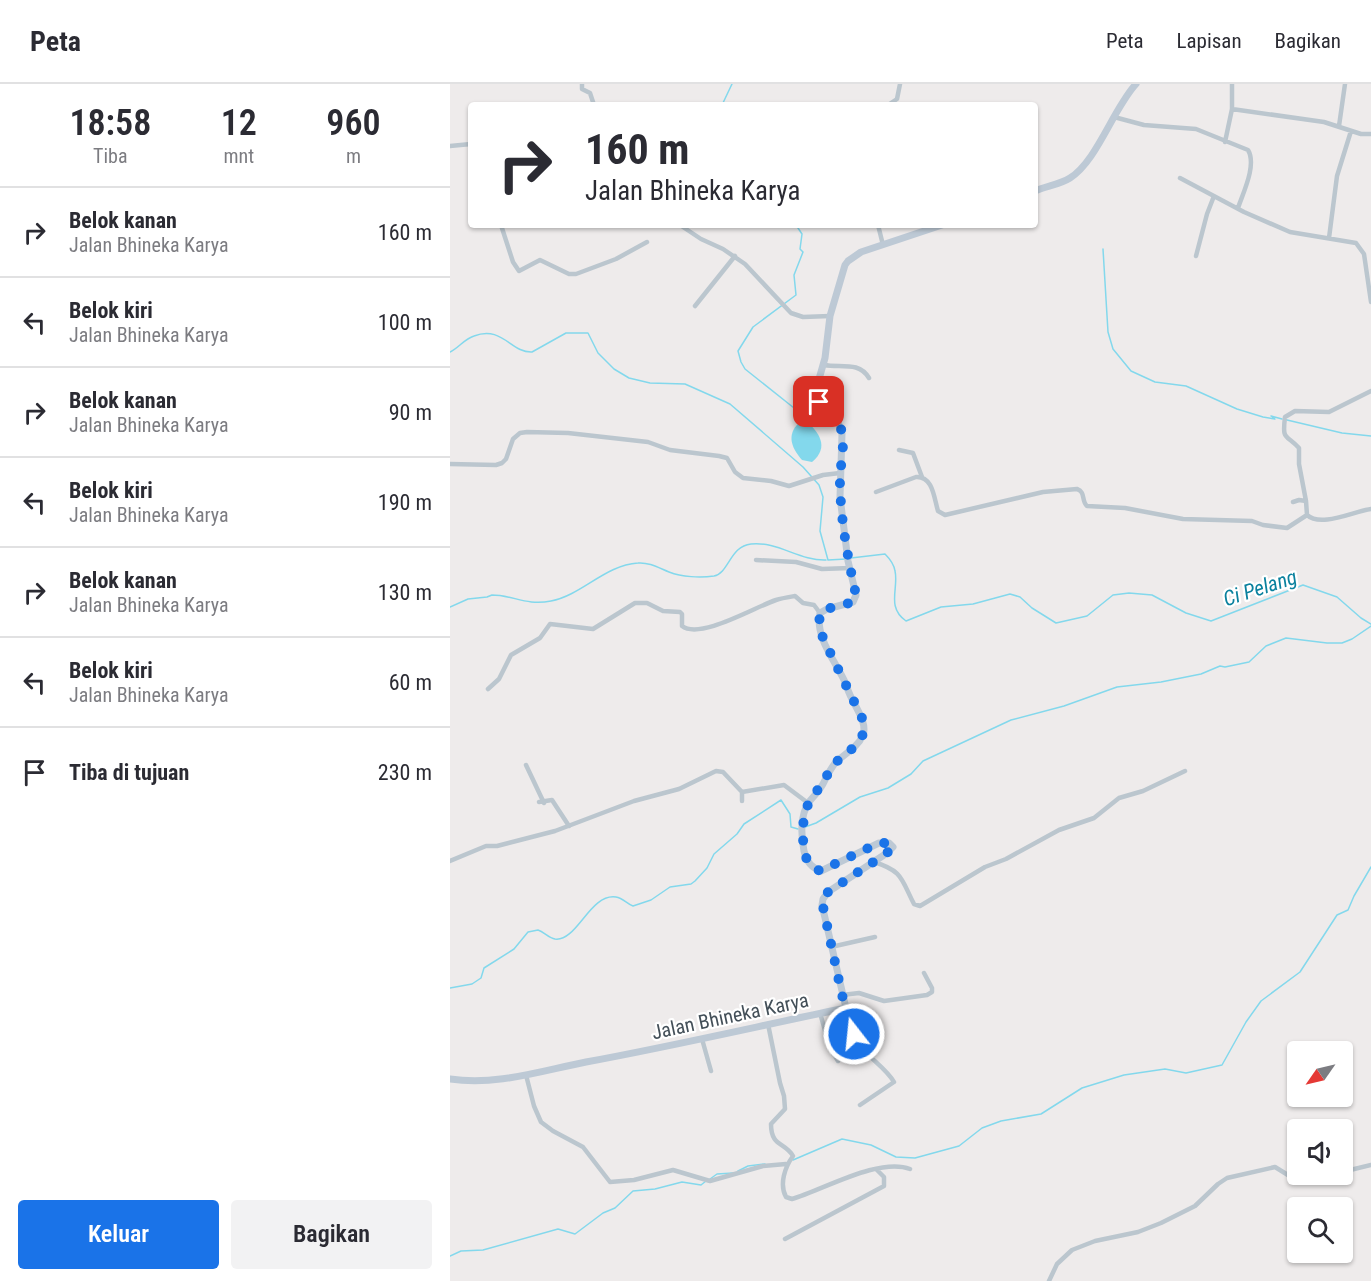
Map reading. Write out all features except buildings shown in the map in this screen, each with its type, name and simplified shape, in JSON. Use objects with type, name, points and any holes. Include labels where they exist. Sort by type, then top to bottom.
[{"type":"street","points":[[582,84],[582,89],[590,93],[593,102]]},
{"type":"street","points":[[892,102],[897,99],[900,84]]},
{"type":"street","points":[[1038,190],[1067,180],[1083,167],[1136,84]]},
{"type":"street","points":[[1225,142],[1232,110],[1232,84]]},
{"type":"street","points":[[1339,126],[1345,84]]},
{"type":"street","points":[[1232,110],[1339,126],[1361,134],[1371,134]]},
{"type":"street","points":[[1114,117],[1144,125],[1196,129],[1248,150],[1251,157],[1249,172],[1238,208]]},
{"type":"street","points":[[1329,238],[1337,176],[1351,131]]},
{"type":"street","points":[[450,146],[468,144]]},
{"type":"street","points":[[1180,178],[1290,232],[1354,242],[1360,246],[1364,254],[1371,302]]},
{"type":"street","points":[[1196,256],[1214,196]]},
{"type":"street","points":[[502,228],[513,262],[519,271],[540,260],[569,274],[576,274],[616,259],[647,242]]},
{"type":"street","points":[[684,228],[700,239],[735,256],[791,313],[803,317],[830,316]]},
{"type":"street","points":[[879,228],[883,245]]},
{"type":"street","points":[[820,613],[855,600],[856,595],[841,507],[840,473],[843,442],[840,425],[822,408],[817,395],[824,365],[830,316],[846,262],[861,252],[933,228]]},
{"type":"street","points":[[695,306],[735,256]]},
{"type":"street","points":[[824,365],[857,367],[864,370],[869,378]]},
{"type":"street","points":[[1371,391],[1329,412],[1295,411],[1285,417],[1284,429],[1287,440],[1299,448],[1299,464],[1307,515],[1313,520],[1339,518],[1371,509]]},
{"type":"street","points":[[450,464],[499,464],[506,459],[513,439],[520,434],[568,433],[648,442],[670,450],[719,456],[727,458],[735,472],[743,478],[771,481],[789,486],[823,475],[840,473]]},
{"type":"street","points":[[899,450],[913,453],[922,477],[929,482],[938,511],[943,515],[1042,492],[1077,489],[1082,492],[1087,506],[1125,508],[1183,519],[1252,521],[1287,528],[1307,515]]},
{"type":"street","points":[[876,492],[916,477],[922,477]]},
{"type":"street","points":[[1293,502],[1306,501]]},
{"type":"street","points":[[756,560],[796,562],[822,569],[850,568]]},
{"type":"street","points":[[488,688],[499,679],[511,655],[540,638],[550,624],[593,629],[635,603],[650,603],[663,611],[680,612],[682,626],[686,629],[716,626],[773,601],[795,596],[803,603],[814,605],[820,613],[819,625],[825,645],[862,718],[864,731],[861,739],[853,748],[835,763],[819,791],[808,803],[803,820],[802,840],[805,856],[812,867],[823,870],[879,843],[885,842],[892,845],[891,850],[828,892],[822,905],[842,995],[856,1041],[878,1066],[890,1074],[894,1082],[860,1105]]},
{"type":"street","points":[[526,765],[542,802],[552,800],[569,826]]},
{"type":"street","points":[[450,861],[486,846],[497,846],[546,834],[634,801],[679,789],[716,771],[723,772],[742,792],[742,801]]},
{"type":"street","points":[[874,862],[893,869],[903,882],[914,904],[920,906],[985,867],[1012,856],[1069,826],[1094,818],[1119,798],[1143,791],[1185,771]]},
{"type":"street","points":[[742,792],[784,785],[808,803]]},
{"type":"street","points":[[831,947],[875,937]]},
{"type":"street","points":[[842,995],[859,993],[884,1001],[927,995],[932,992],[932,988],[924,973]]},
{"type":"street","name":"Jalan Bhineka Karya","points":[[450,1079],[480,1082],[526,1075],[846,1008]]},
{"type":"street","points":[[820,1013],[830,1048],[838,1061]]},
{"type":"street","points":[[768,1024],[785,1109],[770,1127],[778,1144],[792,1154],[792,1158],[786,1164],[783,1191],[786,1197],[792,1200],[876,1169],[892,1167],[910,1169]]},
{"type":"street","points":[[702,1039],[711,1071]]},
{"type":"street","points":[[526,1075],[534,1106],[541,1122],[583,1147],[610,1182],[634,1180],[673,1170],[711,1181],[763,1166],[786,1164]]},
{"type":"street","points":[[1353,1169],[1371,1165]]},
{"type":"street","points":[[1049,1281],[1057,1263],[1072,1250],[1095,1241],[1138,1232],[1161,1223],[1195,1206],[1227,1178],[1272,1167],[1287,1174]]},
{"type":"street","points":[[785,1239],[884,1186],[884,1177],[876,1169]]},
{"type":"water","points":[[802,420],[810,425],[820,440],[820,451],[812,462],[802,460],[793,445],[792,435]]},
{"type":"waterway","points":[[723,102],[732,84]]},
{"type":"waterway","points":[[798,228],[802,234],[800,249],[803,252],[794,275],[796,295],[753,327],[738,351],[745,369],[794,408],[802,421]]},
{"type":"waterway","points":[[1103,249],[1108,332],[1113,349],[1131,371],[1155,382],[1186,386],[1237,409],[1263,417],[1275,419],[1271,416],[1282,419]]},
{"type":"waterway","points":[[450,352],[470,337],[484,334],[499,336],[518,348],[532,352],[566,333],[588,333],[598,353],[614,369],[629,378],[650,383],[685,384],[730,404],[803,467],[819,485],[823,497],[820,531],[828,560],[846,559]]},
{"type":"waterway","points":[[1287,420],[1342,433],[1371,436]]},
{"type":"waterway","points":[[450,607],[468,599],[492,595],[534,602],[551,601],[573,593],[615,569],[638,563],[650,564],[680,575],[714,576],[723,570],[738,549],[751,544],[770,545],[807,557],[826,560]]},
{"type":"waterway","name":"Ci Pelang","points":[[851,558],[885,554],[889,558],[896,577],[896,610],[906,621],[941,607],[973,604],[1010,594],[1020,597],[1032,608],[1056,623],[1087,616],[1113,595],[1129,593],[1152,595],[1186,613],[1211,621],[1303,585],[1337,597],[1371,624]]},
{"type":"waterway","points":[[805,827],[860,797],[888,788],[911,774],[923,761],[1011,720],[1064,706],[1117,687],[1161,682],[1201,674],[1220,666],[1249,662],[1266,646],[1286,638],[1342,643],[1371,626]]},
{"type":"waterway","points":[[450,988],[472,984],[481,978],[484,968],[514,949],[528,932],[538,930],[555,939],[563,938],[591,909],[607,898],[616,897],[633,906],[651,900],[670,887],[691,884],[707,868],[714,854],[737,834],[744,824],[781,800],[790,814],[791,827],[798,829]]},
{"type":"waterway","points":[[793,1160],[842,1139],[871,1145],[896,1157],[915,1158],[959,1146],[982,1128],[1001,1121],[1041,1114],[1082,1088],[1124,1075],[1165,1069],[1186,1073],[1222,1065],[1246,1022],[1261,1001],[1300,972],[1337,915],[1348,910],[1371,867]]},
{"type":"waterway","points":[[738,1171],[748,1166],[765,1164]]},
{"type":"waterway","points":[[710,1179],[717,1174],[733,1173]]},
{"type":"waterway","points":[[450,1256],[461,1251],[483,1250],[558,1229],[575,1234],[603,1213],[615,1208],[633,1191],[655,1189],[682,1182],[701,1185],[706,1181]]},
{"type":"route","points":[[819,402],[822,408],[836,419],[842,434],[840,497],[848,561],[856,595],[853,602],[823,610],[820,613],[819,625],[828,651],[862,718],[864,731],[861,739],[853,748],[835,763],[819,791],[808,803],[803,820],[802,840],[807,860],[820,871],[879,843],[889,843],[893,847],[828,892],[822,902],[842,995],[854,1034]]}]
